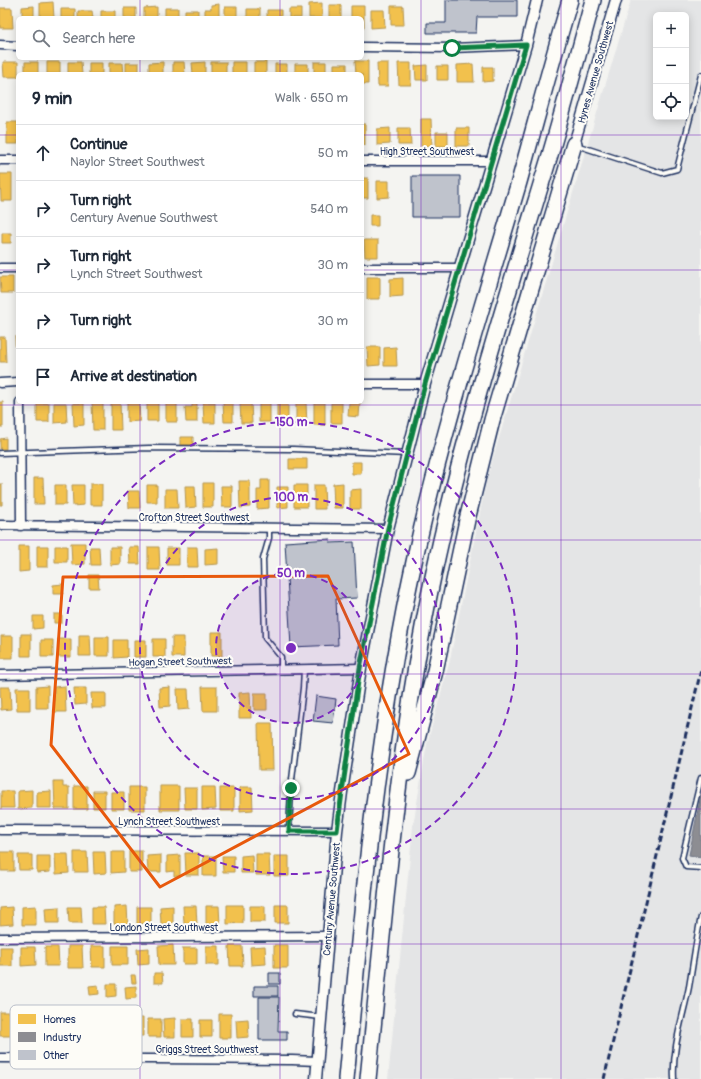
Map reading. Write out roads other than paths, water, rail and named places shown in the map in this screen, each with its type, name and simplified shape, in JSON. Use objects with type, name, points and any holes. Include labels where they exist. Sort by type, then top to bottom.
[{"type":"highway","points":[[346,1079],[376,786],[393,675],[413,563],[433,478],[456,391],[570,0]]},
{"type":"highway","points":[[368,1079],[393,834],[409,708],[427,606],[448,510],[482,382],[516,262],[551,151],[593,0]]},
{"type":"highway","points":[[393,834],[436,671],[467,520],[492,420],[574,144]]},
{"type":"street","name":"Century Avenue Southwest","points":[[316,1079],[337,831],[342,792],[360,668],[388,528],[425,384],[526,45],[537,0]]},
{"type":"street","name":"Hynes Avenue Southwest","points":[[574,144],[616,0]]},
{"type":"street","points":[[0,45],[16,46]]},
{"type":"street","points":[[364,47],[452,48],[526,45]]},
{"type":"street","points":[[0,160],[16,160]]},
{"type":"street","name":"High Street Southwest","points":[[364,161],[491,161]]},
{"type":"street","points":[[0,268],[16,268]]},
{"type":"street","points":[[364,268],[459,268]]},
{"type":"street","points":[[0,382],[16,382]]},
{"type":"street","points":[[364,384],[425,384]]},
{"type":"street","points":[[20,404],[21,526]]},
{"type":"street","name":"Crofton Street Southwest","points":[[0,525],[388,528]]},
{"type":"street","name":"Hogan Street Southwest","points":[[0,674],[360,668]]},
{"type":"street","name":"Lynch Street Southwest","points":[[0,830],[337,831]]},
{"type":"street","name":"London Street Southwest","points":[[0,938],[328,936]]},
{"type":"street","name":"Griggs Street Southwest","points":[[0,1058],[10,1058]]},
{"type":"street","name":"Griggs Street Southwest","points":[[142,1059],[292,1060],[318,1062]]},
{"type":"lane","points":[[574,144],[662,174],[677,169],[701,75]]},
{"type":"lane","points":[[0,453],[165,448],[293,449],[407,454]]},
{"type":"lane","points":[[269,528],[269,538],[263,559],[264,638],[281,657],[281,670]]},
{"type":"lane","points":[[289,831],[291,788],[304,669]]},
{"type":"lane","points":[[701,778],[682,858],[686,866],[701,868]]},
{"type":"lane","points":[[674,1079],[677,1040],[689,986],[696,938],[701,917]]},
{"type":"lane","points":[[295,1014],[322,1017]]},
{"type":"railway","points":[[604,1079],[701,670]]}]
